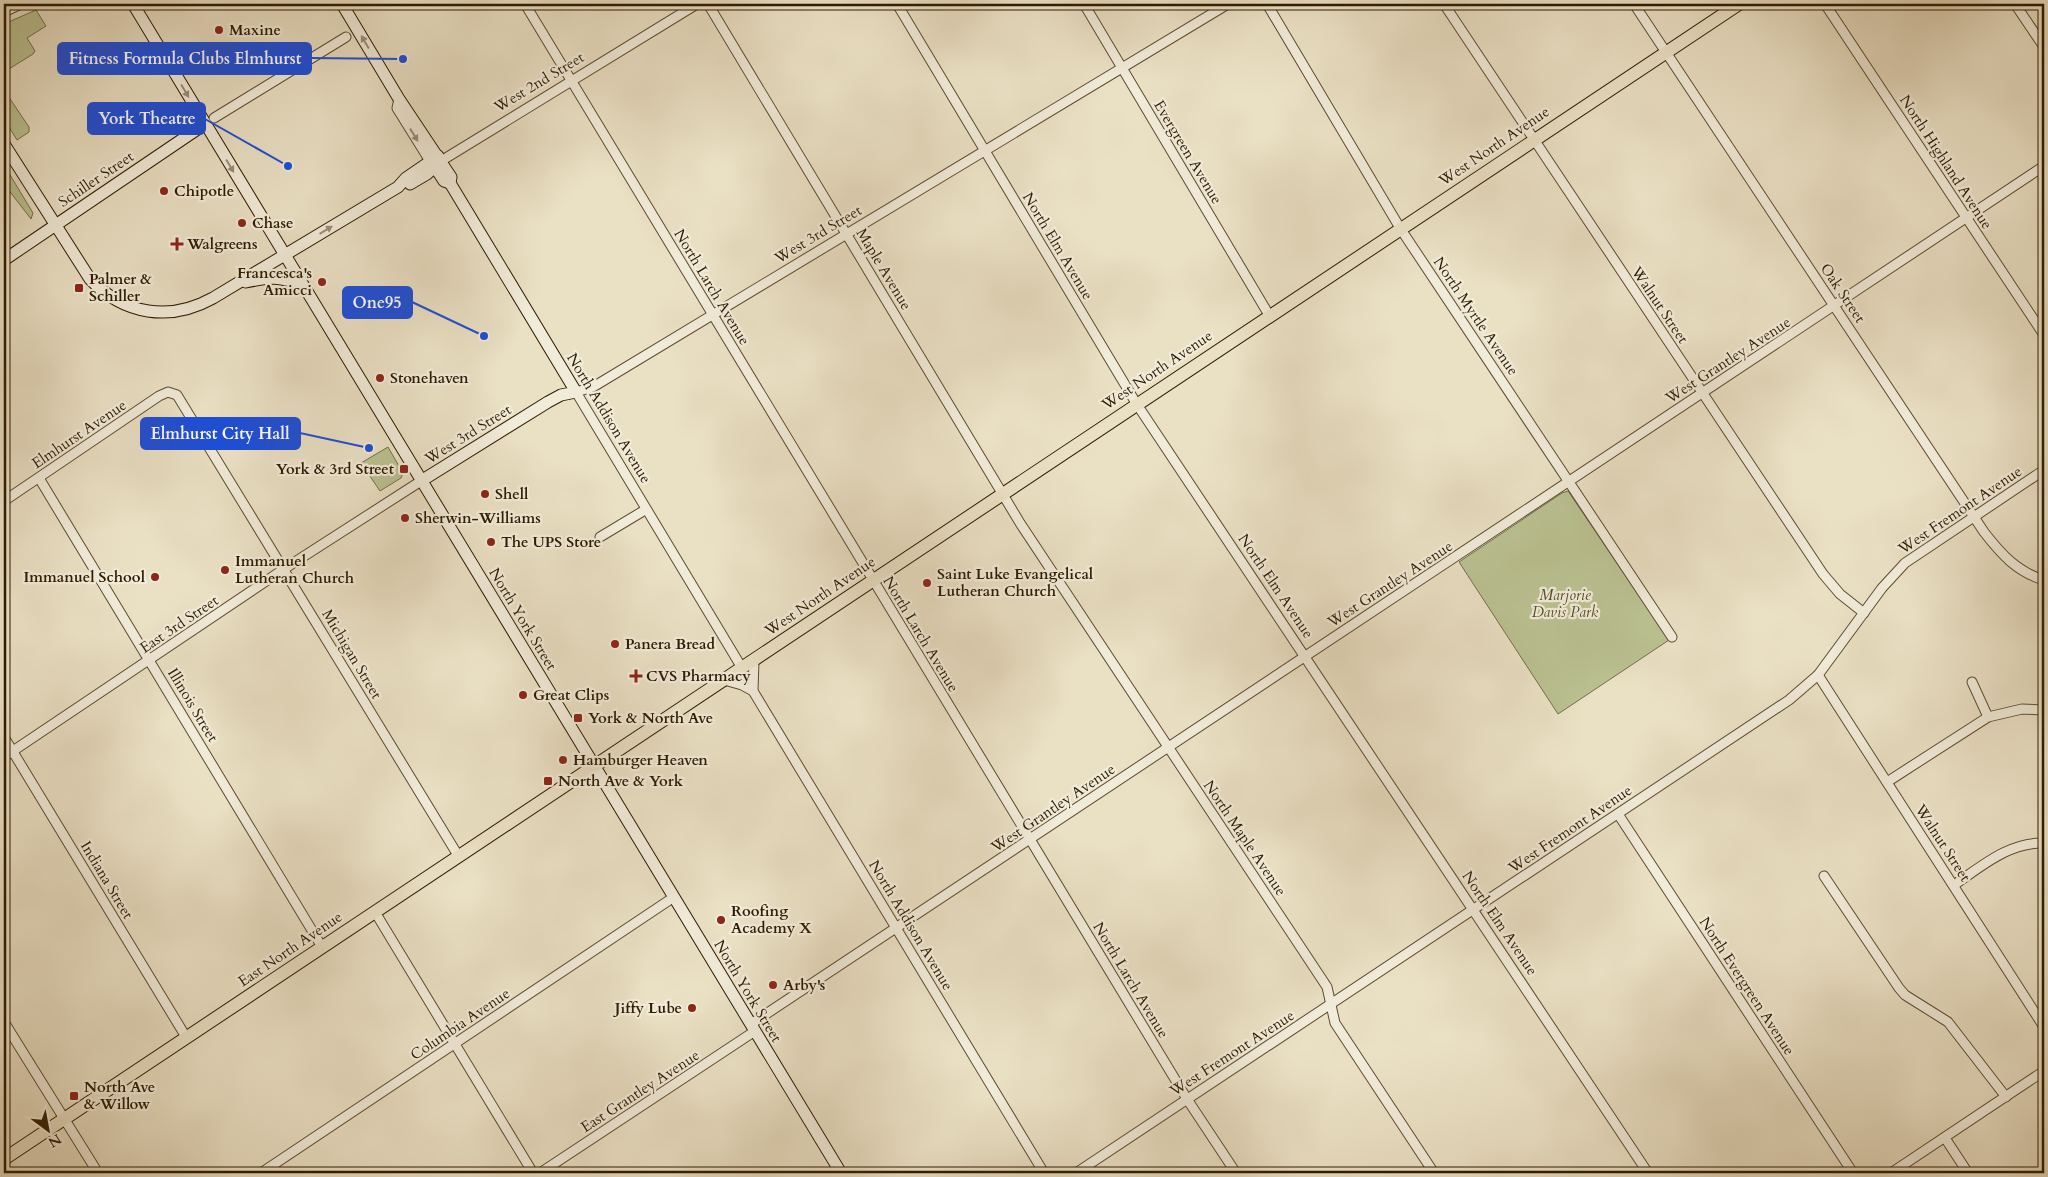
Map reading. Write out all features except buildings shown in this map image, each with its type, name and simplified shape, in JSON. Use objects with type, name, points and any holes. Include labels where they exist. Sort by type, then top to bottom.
[{"type":"main road","name":"North York Street","points":[[133,4],[209,121],[284,255],[841,1173]]},
{"type":"main road","name":"North Addison Avenue","points":[[342,4],[398,104],[436,161],[451,176],[450,183],[576,392]]},
{"type":"main road","name":"West North Avenue","points":[[595,766],[1136,403],[1739,4]]},
{"type":"main road","name":"Schiller Street","points":[[4,260],[209,121]]},
{"type":"main road","name":"West 2nd Street","points":[[4,144],[90,280],[105,294],[129,307],[154,313],[177,312],[205,303],[398,187],[410,184],[436,161]]},
{"type":"main road","points":[[237,284],[265,278],[285,278],[303,286]]},
{"type":"main road","name":"West 3rd Street","points":[[421,481],[548,402],[561,395],[576,392]]},
{"type":"main road","name":"East North Avenue","points":[[4,1159],[595,766]]},
{"type":"street","points":[[4,12],[21,4]]},
{"type":"street","name":"North Larch Avenue","points":[[525,4],[1187,1099],[1236,1173]]},
{"type":"street","name":"West 2nd Street","points":[[436,161],[697,4]]},
{"type":"street","name":"Maple Avenue","points":[[708,4],[1020,523]]},
{"type":"street","name":"North Elm Avenue","points":[[897,4],[1136,403],[1475,909],[1648,1173]]},
{"type":"street","name":"Evergreen Avenue","points":[[1084,4],[1269,315]]},
{"type":"street","name":"West 3rd Street","points":[[576,392],[593,387],[1228,4]]},
{"type":"street","name":"North Myrtle Avenue","points":[[1267,4],[1400,228],[1672,637]]},
{"type":"street","name":"Walnut Street","points":[[1444,4],[1828,581],[1864,613]]},
{"type":"street","name":"Oak Street","points":[[1634,4],[2003,557],[2027,573],[2044,580]]},
{"type":"street","name":"North Highland Avenue","points":[[1825,4],[2044,335]]},
{"type":"street","points":[[2015,4],[2044,47]]},
{"type":"street","points":[[209,121],[346,38]]},
{"type":"street","name":"West Grantley Avenue","points":[[753,1028],[896,929],[2044,166]]},
{"type":"street","name":"Elmhurst Avenue","points":[[4,502],[159,396],[172,392]]},
{"type":"street","name":"Michigan Street","points":[[172,392],[180,399],[459,857]]},
{"type":"street","name":"North Addison Avenue","points":[[576,392],[645,510],[742,668]]},
{"type":"street","name":"West Fremont Avenue","points":[[1076,1173],[1775,710],[1818,675],[1864,613],[1905,563],[2044,470]]},
{"type":"street","name":"Illinois Street","points":[[39,478],[322,947]]},
{"type":"street","name":"East 3rd Street","points":[[4,757],[284,569],[421,481]]},
{"type":"street","points":[[600,537],[645,510]]},
{"type":"street","name":"North Maple Avenue","points":[[1020,523],[1327,987],[1335,1023],[1434,1173]]},
{"type":"street","points":[[752,692],[754,660]]},
{"type":"street","name":"Walnut Street","points":[[1818,675],[1954,884],[2044,1027]]},
{"type":"street","points":[[724,680],[742,685],[752,692]]},
{"type":"street","points":[[1972,682],[1988,717]]},
{"type":"street","name":"North Addison Avenue","points":[[752,692],[1044,1173]]},
{"type":"street","points":[[1887,782],[1988,717],[2022,709],[2044,710]]},
{"type":"street","name":"Indiana Street","points":[[4,737],[186,1037]]},
{"type":"street","name":"North Evergreen Avenue","points":[[1618,814],[1853,1173]]},
{"type":"street","points":[[1954,884],[2005,851],[2024,843],[2044,843]]},
{"type":"street","points":[[1824,876],[1899,988],[1905,995],[1948,1022],[2006,1097]]},
{"type":"street","name":"Columbia Avenue","points":[[261,1173],[674,897]]},
{"type":"street","points":[[375,912],[533,1173]]},
{"type":"street","points":[[4,1022],[98,1173]]},
{"type":"street","name":"East Grantley Avenue","points":[[540,1173],[753,1028]]},
{"type":"street","points":[[1891,1173],[2044,1071]]},
{"type":"street","points":[[1945,1138],[1968,1173]]},
{"type":"green space","points":[[36,10],[46,26],[27,38],[35,51],[4,72],[4,24]]},
{"type":"green space","points":[[4,90],[29,127],[29,132],[17,140],[4,119]]},
{"type":"green space","points":[[4,165],[33,213],[31,219],[4,184]]},
{"type":"green space","points":[[388,447],[403,473],[401,478],[380,491],[361,463]]},
{"type":"green space","name":"Marjorie Davis Park","points":[[1568,491],[1669,640],[1558,714],[1459,562],[1562,493]]},
{"type":"place","name":"Maxine","points":[[219,30]]},
{"type":"place","name":"Fitness Formula Clubs Elmhurst","points":[[403,59]]},
{"type":"place","name":"York Theatre","points":[[288,166]]},
{"type":"place","name":"Chipotle","points":[[164,191]]},
{"type":"place","name":"Chase","points":[[242,223]]},
{"type":"place","name":"Walgreens","points":[[177,244]]},
{"type":"place","name":"Francesca's Amicci","points":[[322,282]]},
{"type":"place","name":"Palmer & Schiller","points":[[79,288]]},
{"type":"place","name":"One95","points":[[484,336]]},
{"type":"place","name":"Stonehaven","points":[[380,378]]},
{"type":"place","name":"Elmhurst City Hall","points":[[369,448]]},
{"type":"place","name":"York & 3rd Street","points":[[404,469]]},
{"type":"place","name":"Shell","points":[[485,494]]},
{"type":"place","name":"Sherwin-Williams","points":[[405,518]]},
{"type":"place","name":"The UPS Store","points":[[491,542]]},
{"type":"place","name":"Immanuel Lutheran Church","points":[[225,570]]},
{"type":"place","name":"Immanuel School","points":[[155,577]]},
{"type":"place","name":"Saint Luke Evangelical Lutheran Church","points":[[927,583]]},
{"type":"place","name":"Panera Bread","points":[[615,644]]},
{"type":"place","name":"CVS Pharmacy","points":[[636,676]]},
{"type":"place","name":"Great Clips","points":[[523,695]]},
{"type":"place","name":"York & North Ave","points":[[578,718]]},
{"type":"place","name":"Hamburger Heaven","points":[[563,760]]},
{"type":"place","name":"North Ave & York","points":[[548,781]]},
{"type":"place","name":"Roofing Academy X","points":[[721,920]]},
{"type":"place","name":"Arby's","points":[[773,985]]},
{"type":"place","name":"Jiffy Lube","points":[[692,1008]]},
{"type":"place","name":"North Ave & Willow","points":[[74,1096]]}]
